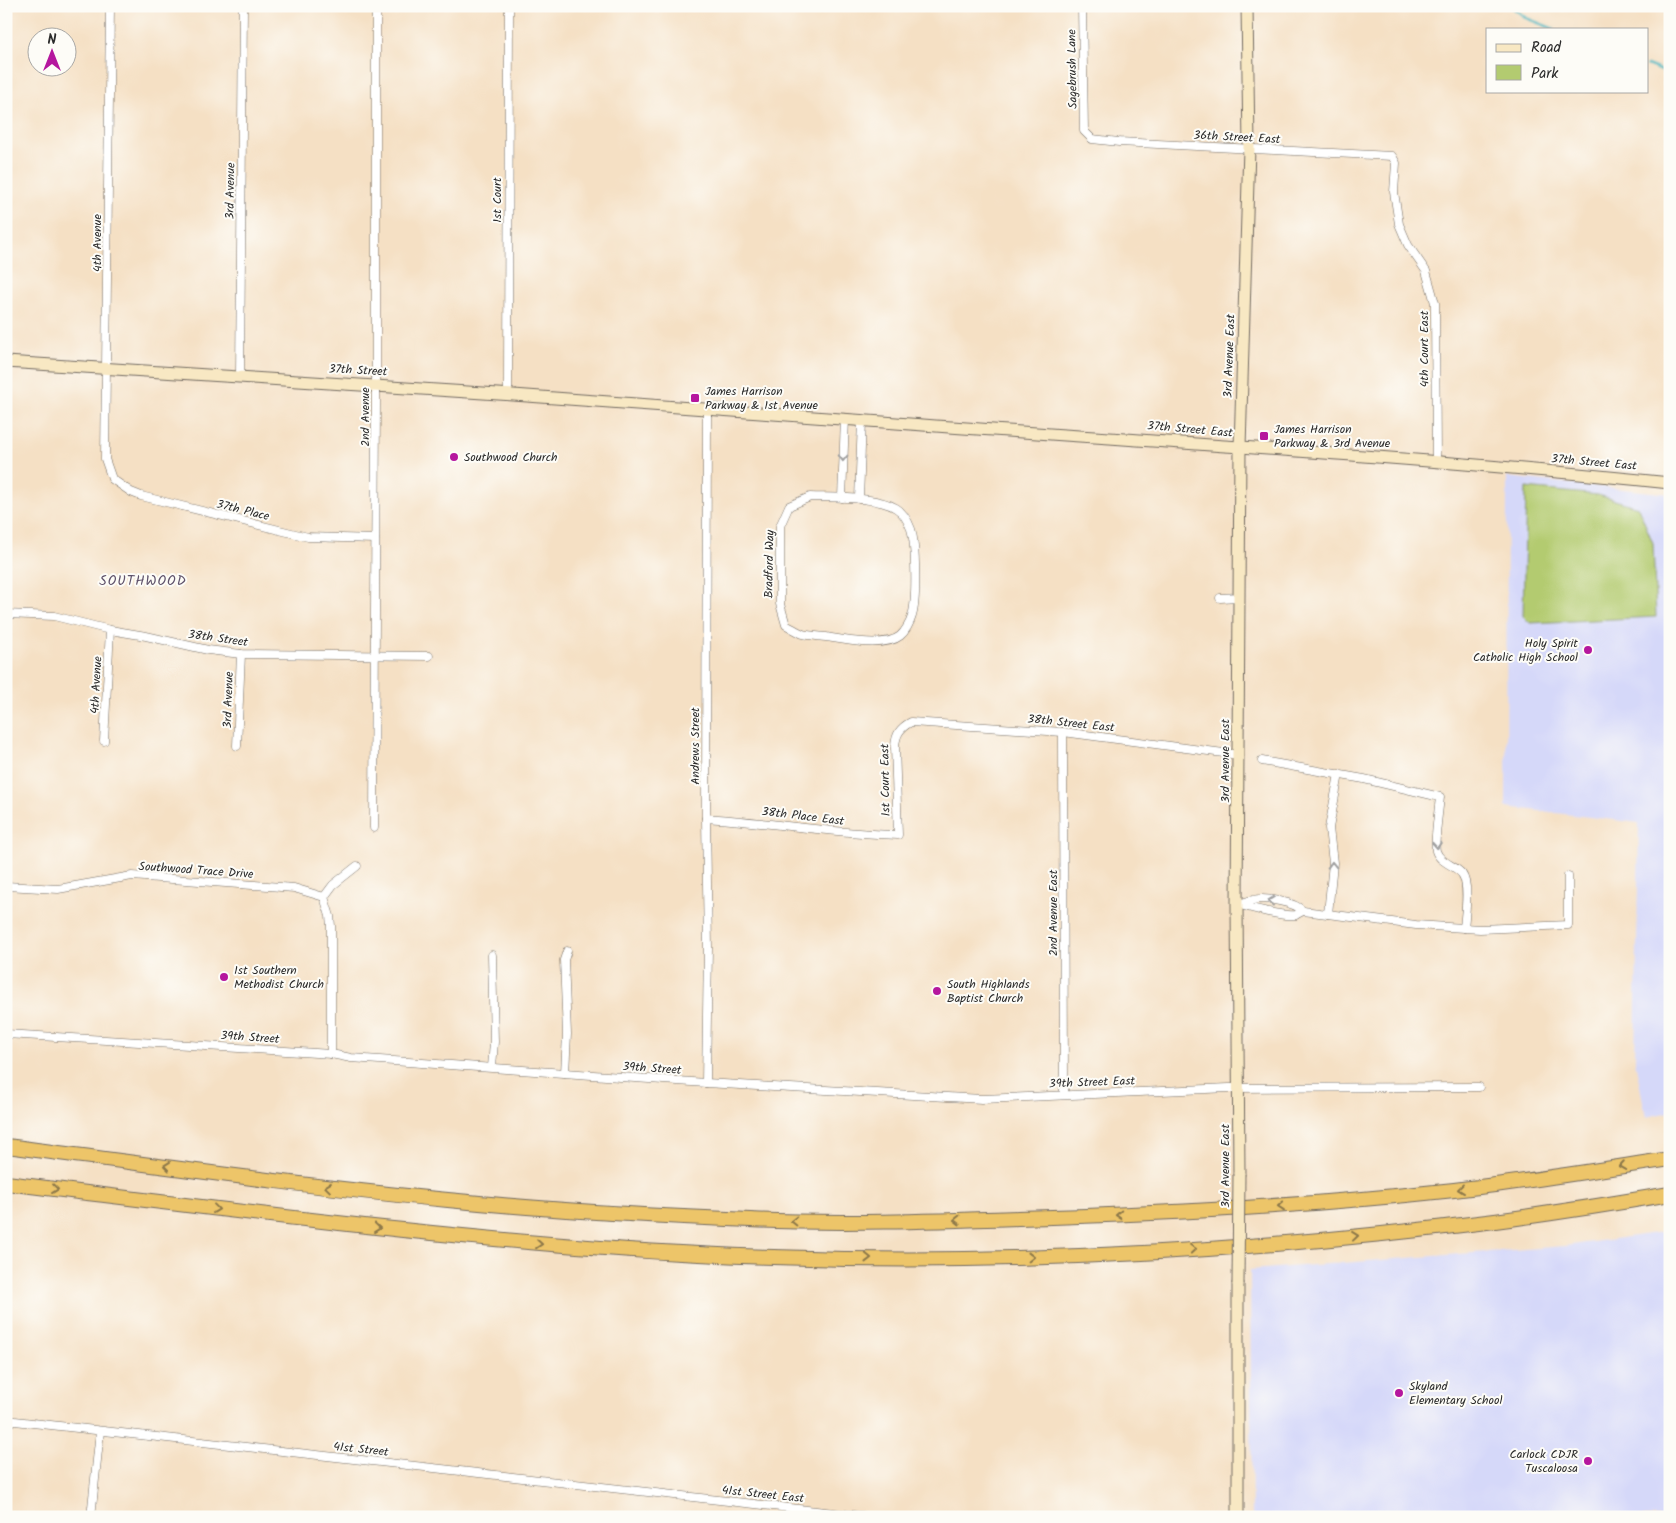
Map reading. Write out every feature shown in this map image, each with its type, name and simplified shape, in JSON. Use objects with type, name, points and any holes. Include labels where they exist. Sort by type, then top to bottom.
[{"type":"highway","points":[[6,1146],[377,1193],[543,1209],[638,1215],[808,1221],[969,1220],[1112,1216],[1259,1208],[1454,1190],[1670,1159]]},
{"type":"highway","points":[[6,1183],[364,1227],[481,1239],[590,1248],[704,1254],[894,1259],[1041,1257],[1172,1251],[1300,1241],[1495,1221],[1670,1194]]},
{"type":"street","name":"4th Avenue","points":[[110,6],[105,460],[112,478]]},
{"type":"street","name":"3rd Avenue","points":[[240,377],[243,6]]},
{"type":"street","name":"2nd Avenue","points":[[374,828],[376,6]]},
{"type":"street","name":"1st Court","points":[[508,394],[509,6]]},
{"type":"street","name":"Sagebrush Lane","points":[[1082,6],[1084,131]]},
{"type":"street","name":"3rd Avenue East","points":[[1238,1517],[1239,1174],[1237,904],[1240,447],[1249,148],[1247,6]]},
{"type":"street","name":"36th Street East","points":[[1084,131],[1092,139],[1118,142],[1392,156]]},
{"type":"street","name":"4th Court East","points":[[1392,156],[1396,163],[1394,192],[1399,224],[1408,245],[1426,272],[1435,303],[1436,462]]},
{"type":"street","name":"37th Street","points":[[6,362],[376,384],[708,408]]},
{"type":"street","name":"37th Street East","points":[[708,408],[1143,439],[1670,483]]},
{"type":"street","name":"Andrews Street","points":[[706,1082],[708,948],[706,818],[708,408]]},
{"type":"street","points":[[842,498],[845,418]]},
{"type":"street","points":[[859,499],[862,420]]},
{"type":"street","name":"37th Place","points":[[112,478],[131,492],[141,496],[298,535],[375,539]]},
{"type":"street","name":"Bradford Way","points":[[810,498],[842,498],[883,502],[896,508],[904,514],[911,531],[914,568],[912,616],[906,629],[899,637],[880,642],[858,642],[804,634],[786,625],[780,604],[780,526],[789,506],[798,501],[810,498]]},
{"type":"street","points":[[1220,598],[1239,598]]},
{"type":"street","name":"38th Street","points":[[6,614],[54,616],[110,630],[208,650],[241,654],[429,656]]},
{"type":"street","name":"4th Avenue","points":[[104,741],[110,630]]},
{"type":"street","name":"3rd Avenue","points":[[237,746],[241,654]]},
{"type":"street","name":"38th Street East","points":[[902,727],[911,722],[922,722],[1063,732],[1239,755]]},
{"type":"street","name":"1st Court East","points":[[898,835],[895,746],[896,735],[902,727]]},
{"type":"street","name":"2nd Avenue East","points":[[1063,732],[1064,1094]]},
{"type":"street","points":[[1262,761],[1339,774],[1440,797],[1436,852],[1442,860],[1461,873],[1464,878],[1466,890],[1464,928]]},
{"type":"street","points":[[1328,914],[1333,863],[1330,828],[1339,774]]},
{"type":"street","name":"38th Place East","points":[[706,818],[732,819],[860,834],[898,835]]},
{"type":"street","points":[[331,1054],[332,926],[324,897],[333,885],[357,866]]},
{"type":"street","name":"Southwood Trace Drive","points":[[6,886],[58,889],[132,876],[294,888],[324,897]]},
{"type":"street","points":[[1237,904],[1254,899],[1268,900],[1298,906],[1303,911],[1416,925],[1464,928],[1568,925],[1568,876]]},
{"type":"street","points":[[565,1073],[567,1034],[564,960],[567,951]]},
{"type":"street","points":[[492,956],[494,1042],[492,1067]]},
{"type":"street","name":"39th Street","points":[[6,1034],[331,1054],[351,1058],[706,1082]]},
{"type":"street","name":"39th Street East","points":[[706,1082],[982,1099],[1238,1088],[1479,1087]]},
{"type":"street","name":"41st Street","points":[[6,1420],[714,1500]]},
{"type":"street","points":[[91,1517],[100,1431]]},
{"type":"street","name":"41st Street East","points":[[714,1500],[870,1517]]},
{"type":"shaded area","name":"Holy Spirit Catholic High School","points":[[1507,477],[1670,494],[1670,1112],[1646,1117],[1635,1061],[1639,823],[1506,807]]},
{"type":"shaded area","name":"Skyland Elementary School","points":[[1670,1231],[1670,1517],[1252,1517],[1250,1270],[1565,1246]]},
{"type":"green space","points":[[1526,488],[1598,495],[1638,507],[1653,543],[1656,617],[1530,623],[1523,616]]},
{"type":"waterway","points":[[1511,6],[1526,18],[1551,28]]},
{"type":"waterway","points":[[1648,65],[1670,74]]},
{"type":"place","name":"James Harrison Parkway & 1st Avenue","points":[[695,398]]},
{"type":"place","name":"James Harrison Parkway & 3rd Avenue","points":[[1264,436]]},
{"type":"place","name":"Southwood Church","points":[[454,457]]},
{"type":"place","name":"Holy Spirit Catholic High School","points":[[1588,650]]},
{"type":"place","name":"1st Southern Methodist Church","points":[[224,977]]},
{"type":"place","name":"South Highlands Baptist Church","points":[[937,991]]},
{"type":"place","name":"Skyland Elementary School","points":[[1399,1393]]},
{"type":"place","name":"Carlock CDJR Tuscaloosa","points":[[1588,1461]]},
{"type":"district","name":"SOUTHWOOD","points":[[143,580]]}]
